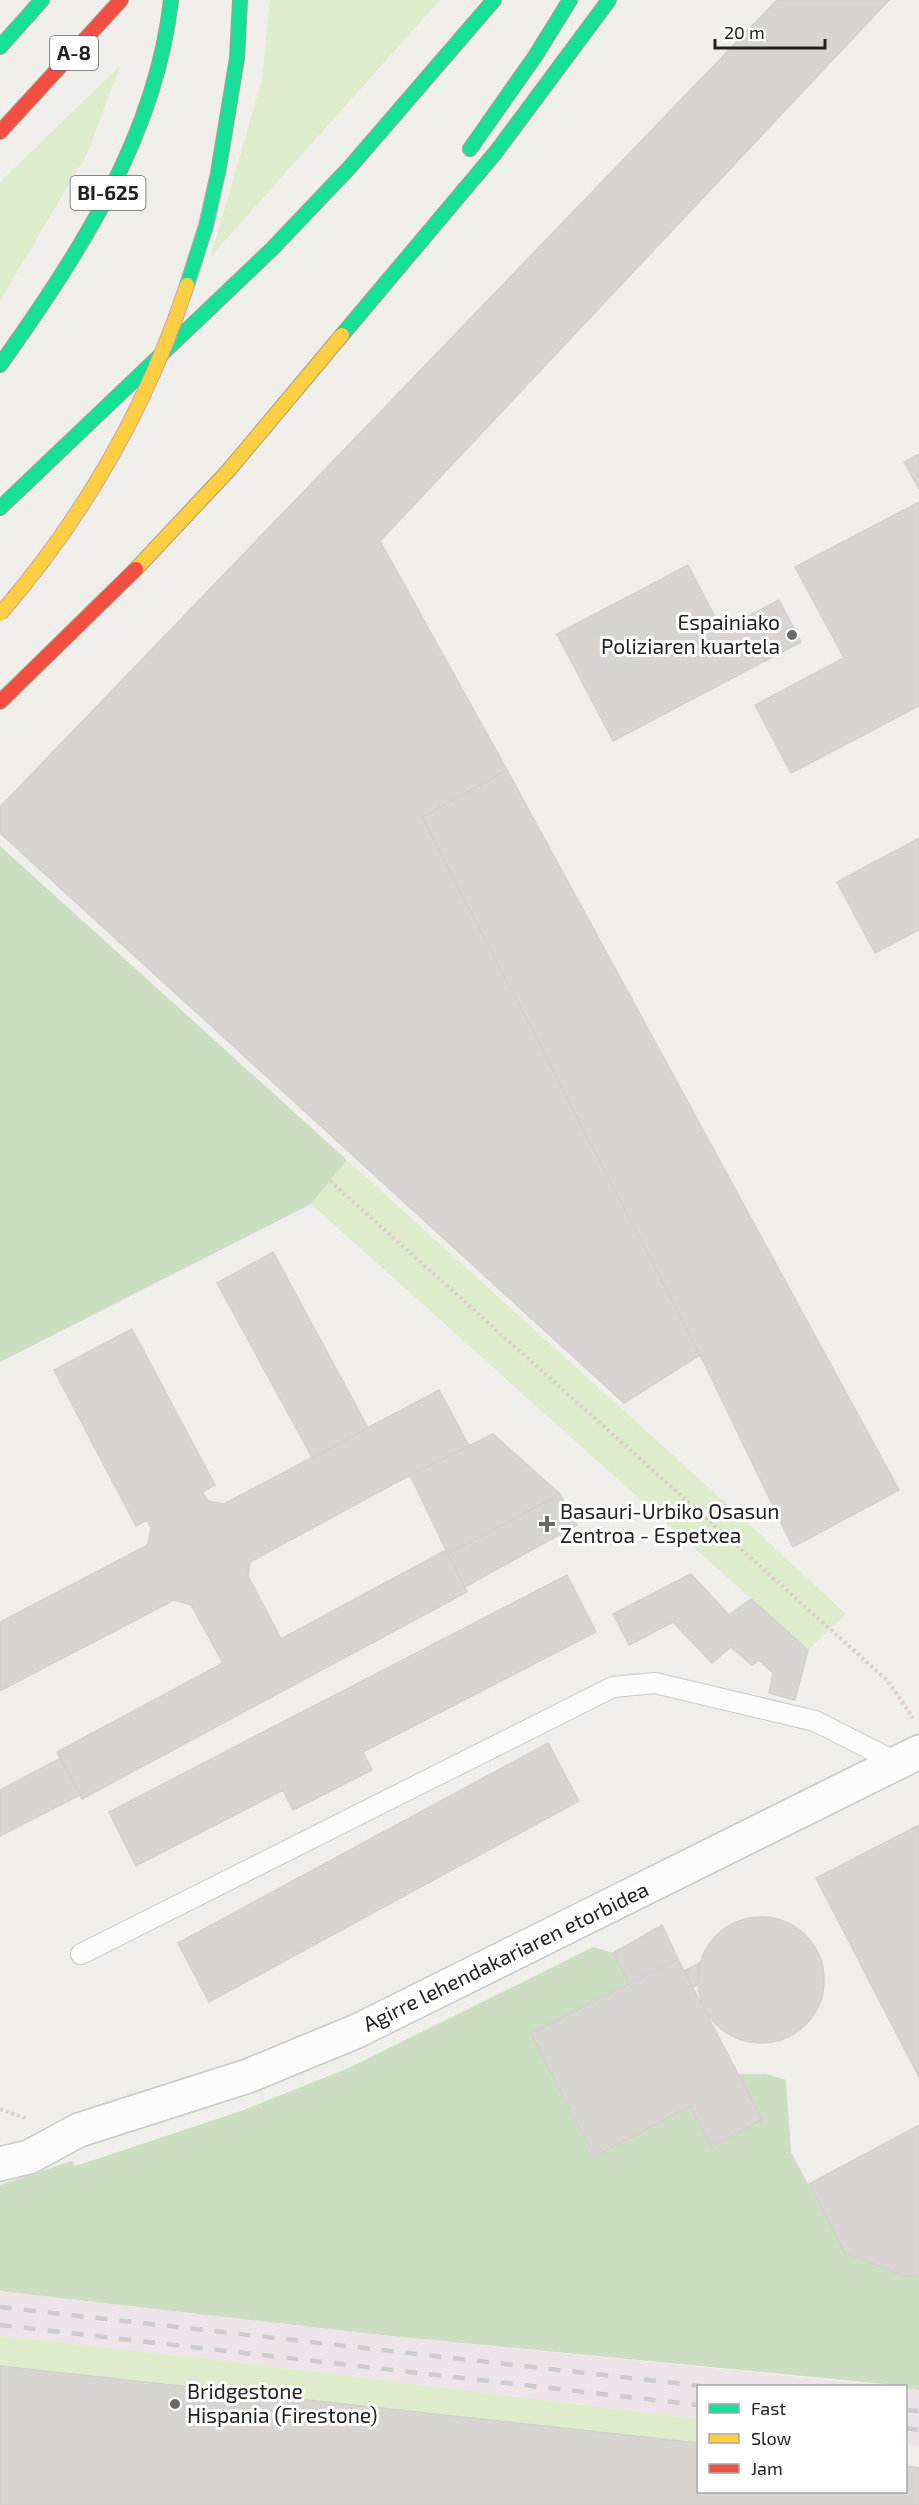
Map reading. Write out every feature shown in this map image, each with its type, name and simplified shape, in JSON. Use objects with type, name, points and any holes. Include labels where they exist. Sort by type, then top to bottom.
[{"type":"main road","name":"A-8","points":[[0,47],[42,0]]},
{"type":"main road","name":"A-8","points":[[0,132],[121,0]]},
{"type":"main road","name":"BI-625","points":[[0,365],[56,286],[89,231],[140,128],[168,27],[171,0]]},
{"type":"main road","points":[[0,614],[52,552],[94,488],[136,411],[182,302],[202,241],[218,173],[237,58],[240,0]]},
{"type":"main road","points":[[0,508],[272,249],[350,167],[494,0]]},
{"type":"main road","points":[[463,160],[536,55],[570,0]]},
{"type":"main road","points":[[0,702],[117,590],[220,480],[496,152],[609,0]]},
{"type":"main road","points":[[336,343],[422,218]]},
{"type":"street","name":"Agirre lehendakariaren etorbidea","points":[[0,2164],[29,2157],[79,2130],[248,2076],[357,2031],[908,1758]]},
{"type":"street","name":"Agirre lehendakariaren etorbidea","points":[[0,2144],[49,2132],[79,2130]]},
{"type":"lane","points":[[81,1954],[613,1687],[655,1683],[815,1721],[908,1758]]},
{"type":"path","points":[[330,1181],[887,1680],[919,1727]]},
{"type":"path","points":[[0,2109],[26,2119]]},
{"type":"shaded area","points":[[0,2291],[391,2336],[878,2385],[697,2385],[697,2419],[0,2336]]},
{"type":"shaded area","points":[[907,2388],[919,2390],[919,2446],[907,2444]]},
{"type":"green space","points":[[270,0],[440,0],[211,256],[262,80]]},
{"type":"green space","points":[[120,66],[87,154],[0,301],[0,182]]},
{"type":"green space","points":[[0,846],[347,1160],[311,1204],[0,1362]]},
{"type":"green space","points":[[347,1160],[846,1614],[808,1650],[311,1204]]},
{"type":"green space","points":[[593,1947],[613,1953],[629,1984],[531,2033],[593,2157],[690,2106],[711,2147],[762,2120],[738,2074],[766,2074],[786,2080],[791,2152],[845,2253],[905,2276],[919,2276],[919,2390],[907,2388],[907,2385],[391,2336],[0,2291],[0,2185],[72,2161],[74,2166],[91,2161],[241,2111],[351,2067]]},
{"type":"green space","points":[[0,2336],[697,2419],[697,2443],[0,2366]]},
{"type":"building","points":[[777,0],[889,0],[380,541],[507,770],[422,817],[700,1355],[624,1403],[0,833],[0,807]]},
{"type":"building","points":[[919,454],[919,489],[904,462]]},
{"type":"building","points":[[919,502],[919,706],[791,773],[755,705],[844,658],[795,567]]},
{"type":"building","points":[[688,565],[722,630],[779,600],[801,642],[613,741],[557,634]]},
{"type":"building","points":[[507,770],[899,1490],[793,1547],[700,1355],[422,817]]},
{"type":"building","points":[[919,838],[919,930],[875,953],[837,882]]},
{"type":"building","points":[[273,1252],[368,1428],[313,1459],[217,1283]]},
{"type":"building","points":[[132,1329],[215,1485],[202,1492],[208,1501],[224,1504],[439,1390],[469,1446],[410,1475],[250,1562],[248,1576],[281,1639],[446,1550],[467,1592],[82,1799],[57,1752],[223,1663],[191,1605],[174,1600],[0,1691],[0,1622],[148,1545],[151,1528],[147,1520],[136,1526],[54,1370]]},
{"type":"building","points":[[493,1434],[560,1494],[448,1554],[410,1475]]},
{"type":"building","points":[[560,1494],[577,1525],[465,1587],[448,1554]]},
{"type":"building","points":[[691,1574],[729,1615],[751,1599],[808,1650],[795,1700],[769,1693],[773,1673],[759,1660],[752,1665],[731,1647],[712,1663],[673,1622],[629,1645],[613,1614]]},
{"type":"building","points":[[567,1575],[596,1632],[363,1752],[372,1770],[293,1810],[283,1790],[136,1866],[109,1812]]},
{"type":"building","points":[[548,1743],[579,1801],[209,2002],[178,1943]]},
{"type":"building","points":[[61,1758],[80,1795],[0,1836],[0,1790]]},
{"type":"building","points":[[919,1825],[919,2077],[816,1878]]},
{"type":"building","points":[[761,1917],[785,1922],[805,1936],[819,1956],[824,1980],[819,2004],[805,2024],[785,2038],[761,2043],[737,2038],[717,2024],[703,2004],[698,1980],[703,1956],[717,1936],[737,1922]]},
{"type":"building","points":[[662,1925],[678,1959],[629,1984],[613,1953]]},
{"type":"building","points":[[678,1959],[762,2120],[711,2147],[690,2106],[594,2157],[531,2033]]},
{"type":"building","points":[[699,1963],[698,1984],[693,1987],[684,1971]]},
{"type":"building","points":[[919,2125],[919,2276],[905,2276],[845,2253],[809,2184]]},
{"type":"building","name":"Bridgestone Hispania (Firestone)","points":[[0,2366],[697,2443],[697,2493],[907,2493],[907,2466],[919,2468],[919,2505],[0,2505]]},
{"type":"railway","points":[[0,2307],[697,2386]]},
{"type":"railway","points":[[0,2325],[697,2405]]},
{"type":"railway","points":[[907,2410],[919,2411]]},
{"type":"railway","points":[[907,2428],[919,2430]]},
{"type":"traffic: fast","points":[[0,47],[42,0]]},
{"type":"traffic: fast","points":[[0,365],[58,281],[109,193],[131,147],[149,99],[163,51],[171,0]]},
{"type":"traffic: fast","points":[[218,173],[237,58],[240,0]]},
{"type":"traffic: fast","points":[[0,508],[272,249],[350,167],[494,0]]},
{"type":"traffic: fast","points":[[470,149],[536,55],[570,0]]},
{"type":"traffic: fast","points":[[342,335],[496,152],[609,0]]},
{"type":"traffic: fast","points":[[187,285],[206,226],[218,173]]},
{"type":"traffic: slow","points":[[0,614],[59,539],[110,459],[153,374],[187,285]]},
{"type":"traffic: slow","points":[[136,569],[228,471],[342,335]]},
{"type":"traffic: jam","points":[[0,132],[121,0]]},
{"type":"traffic: jam","points":[[0,702],[136,569]]},
{"type":"place","name":"Espainiako Poliziaren kuartela","points":[[792,635]]},
{"type":"place","name":"Basauri-Urbiko Osasun Zentroa - Espetxea","points":[[547,1524]]},
{"type":"place","name":"Bridgestone Hispania (Firestone)","points":[[175,2404]]}]
